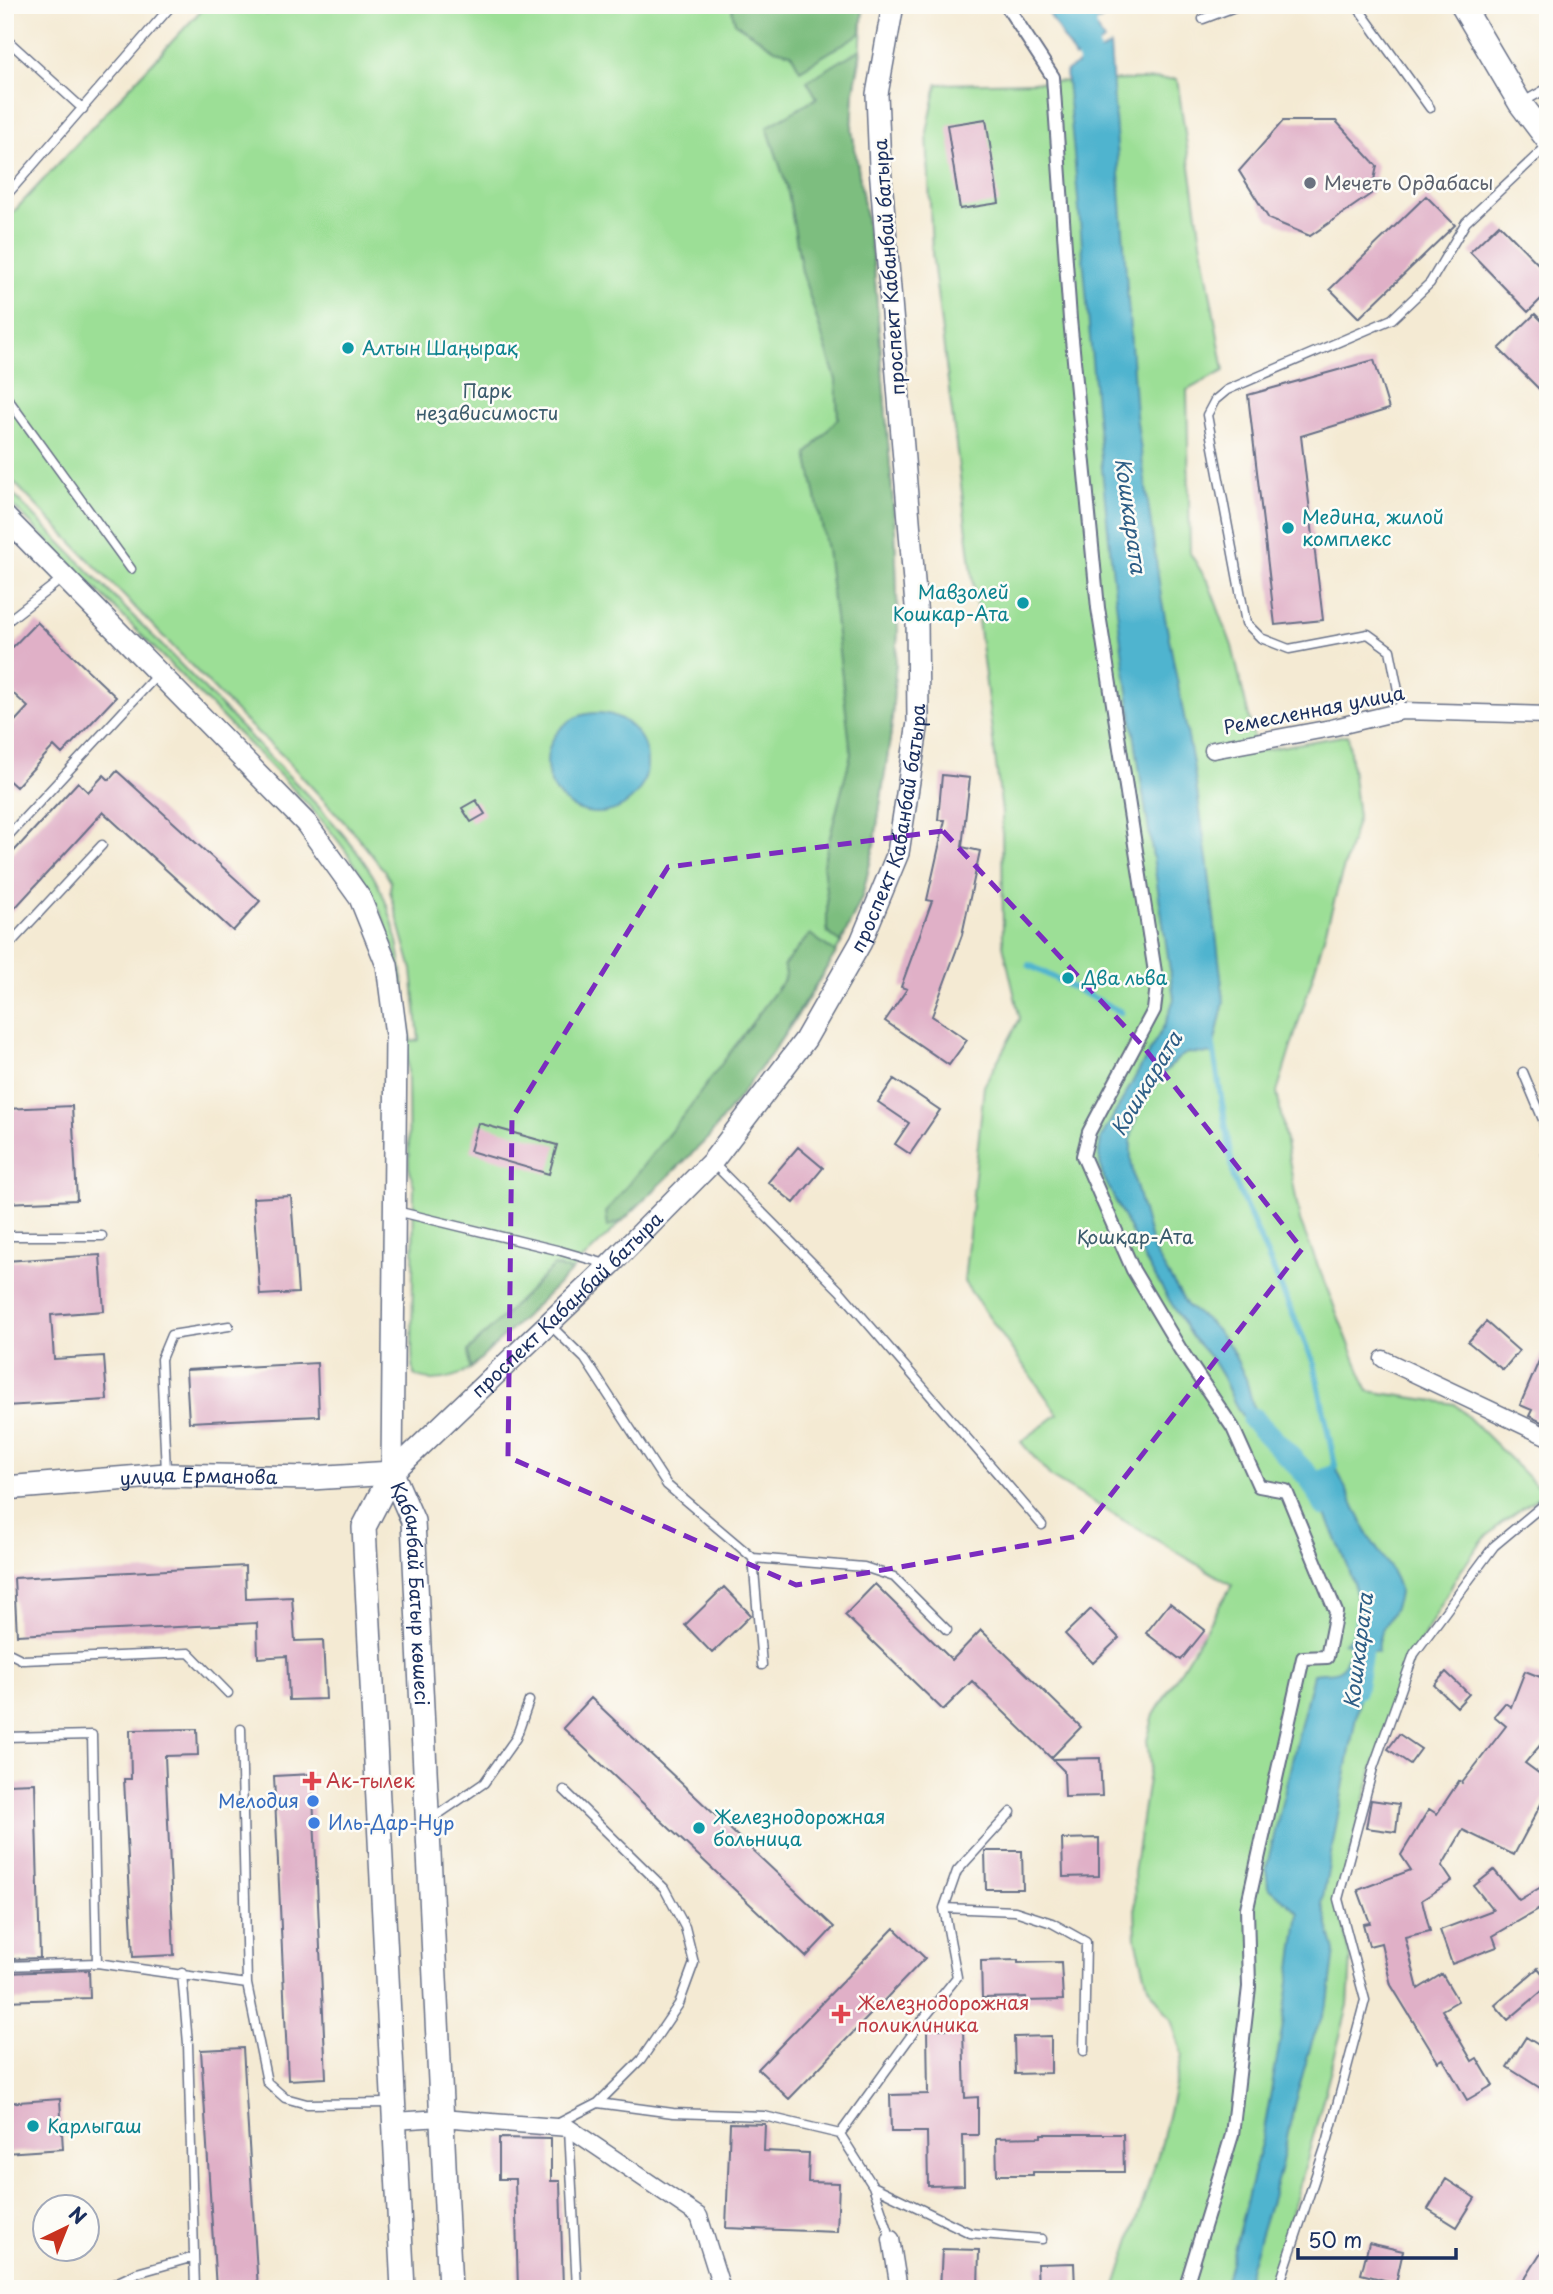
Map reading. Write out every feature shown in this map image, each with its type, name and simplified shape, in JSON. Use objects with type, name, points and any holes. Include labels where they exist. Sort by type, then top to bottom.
[{"type":"main road","points":[[1462,5],[1520,103],[1548,143]]},
{"type":"main road","name":"улица Ерманова","points":[[5,1488],[166,1475],[311,1478],[392,1473]]},
{"type":"main road","name":"Қабанбай Батыр көшесі","points":[[392,1473],[413,1521],[450,2289]]},
{"type":"main road","name":"Қабанбай Батыр көшесі","points":[[392,1473],[364,1527],[403,2289]]},
{"type":"street","name":"проспект Кабанбай батыра","points":[[392,1473],[610,1265],[712,1162],[804,1040],[861,942],[898,853],[918,722],[917,618],[880,167],[877,94],[893,5]]},
{"type":"street","points":[[1006,5],[1053,77],[1070,318],[1098,608],[1157,985],[1154,1010],[1089,1132],[1083,1156],[1133,1270],[1180,1349],[1233,1429],[1259,1486],[1286,1491],[1336,1612],[1328,1657],[1303,1658],[1247,1908],[1249,1987],[1232,2134],[1185,2289]]},
{"type":"street","points":[[5,517],[306,823],[360,898],[387,965],[396,1035],[392,1473]]},
{"type":"street","name":"Ремесленная улица","points":[[1213,750],[1402,711],[1548,715]]},
{"type":"street","points":[[1383,1359],[1548,1437]]},
{"type":"street","points":[[394,2112],[569,2128],[699,2216],[722,2289]]},
{"type":"street","points":[[891,2239],[899,2289]]},
{"type":"lane","points":[[5,197],[172,5]]},
{"type":"lane","points":[[1356,5],[1430,108]]},
{"type":"lane","points":[[1203,19],[1237,6]]},
{"type":"lane","points":[[5,38],[83,109]]},
{"type":"lane","points":[[1520,103],[1548,88]]},
{"type":"lane","points":[[1402,711],[1390,650],[1368,634],[1289,649],[1261,638],[1246,623],[1207,415],[1215,400],[1227,390],[1392,319],[1430,283],[1466,222],[1548,143]]},
{"type":"lane","points":[[5,395],[131,569]]},
{"type":"lane","points":[[5,623],[65,577]]},
{"type":"lane","points":[[5,839],[159,673]]},
{"type":"lane","points":[[5,949],[102,845]]},
{"type":"lane","points":[[1523,1072],[1544,1122],[1548,1179]]},
{"type":"lane","points":[[712,1162],[840,1291],[1042,1525]]},
{"type":"lane","points":[[396,1211],[610,1265]]},
{"type":"lane","points":[[5,1236],[102,1237]]},
{"type":"lane","points":[[549,1324],[585,1359],[667,1485],[753,1558],[863,1567],[894,1577],[947,1630]]},
{"type":"lane","points":[[166,1475],[161,1359],[171,1335],[229,1326]]},
{"type":"lane","points":[[1279,2289],[1328,2139],[1365,2000],[1338,1899],[1373,1768],[1414,1654],[1494,1546],[1548,1501]]},
{"type":"lane","points":[[753,1558],[762,1665]]},
{"type":"lane","points":[[5,1651],[23,1660],[189,1653],[228,1693]]},
{"type":"lane","points":[[427,1822],[484,1783],[516,1738],[529,1701]]},
{"type":"lane","points":[[241,1729],[247,1984],[267,2082],[285,2098],[307,2104],[394,2112]]},
{"type":"lane","points":[[5,1737],[92,1735],[97,1963]]},
{"type":"lane","points":[[551,2127],[598,2103],[641,2060],[679,2004],[694,1963],[685,1927],[664,1888],[564,1790]]},
{"type":"lane","points":[[840,2134],[957,1977],[944,1908],[957,1871],[1011,1812]]},
{"type":"lane","points":[[944,1908],[1015,1912],[1052,1923],[1086,1942],[1084,2051]]},
{"type":"lane","points":[[5,1966],[97,1963],[247,1984]]},
{"type":"lane","points":[[182,1973],[188,2044],[195,2289]]},
{"type":"lane","points":[[598,2103],[673,2113],[765,2116],[840,2134],[873,2186],[891,2239]]},
{"type":"lane","points":[[569,2128],[577,2289]]},
{"type":"lane","points":[[873,2186],[970,2233],[1042,2239]]},
{"type":"lane","points":[[103,2289],[137,2273],[194,2257]]},
{"type":"highlighted area","points":[[943,831],[1142,1045],[1302,1249],[1079,1536],[796,1585],[508,1457],[512,1118],[668,867]]},
{"type":"green space","name":"Парк независимости","points":[[206,5],[262,5],[267,14],[282,5],[863,5],[852,130],[874,268],[895,528],[898,630],[891,732],[874,846],[862,897],[841,943],[803,1008],[708,1138],[470,1369],[442,1379],[427,1380],[414,1375],[414,1186],[409,1167],[405,1015],[395,955],[373,895],[337,839],[292,788],[5,498],[5,486],[164,647],[352,845],[376,881],[392,919],[411,1042],[419,1040],[412,970],[390,891],[391,882],[385,872],[357,836],[282,755],[244,720],[5,473],[5,221]]},
{"type":"green space","points":[[731,5],[863,5],[861,33],[800,70],[791,53],[775,49],[735,23]]},
{"type":"green space","points":[[861,49],[854,91],[852,130],[874,268],[895,528],[898,630],[891,732],[874,846],[862,897],[841,943],[827,932],[823,864],[851,754],[827,550],[807,454],[838,418],[836,380],[802,272],[787,187],[767,127],[817,98],[807,81]]},
{"type":"green space","name":"Қошқар-Ата","points":[[1177,79],[1224,371],[1187,390],[1190,553],[1209,584],[1232,646],[1257,751],[1348,735],[1358,817],[1277,1092],[1300,1221],[1368,1391],[1455,1404],[1544,1493],[1500,1524],[1481,1542],[1456,1578],[1414,1654],[1373,1768],[1338,1899],[1351,1959],[1348,2006],[1269,2289],[1115,2289],[1162,2142],[1182,2055],[1171,2019],[1148,1986],[1136,1939],[1134,1873],[1150,1765],[1147,1740],[1154,1715],[1232,1585],[1051,1477],[1021,1442],[1058,1414],[964,1282],[984,1086],[1020,1019],[1003,945],[1002,812],[932,253],[927,132],[937,84]]},
{"type":"green space","points":[[810,934],[836,953],[772,1053],[708,1138],[622,1221],[608,1227],[606,1212],[683,1116],[783,981],[786,973],[783,966]]},
{"type":"green space","points":[[554,1266],[572,1271],[470,1369],[468,1351]]},
{"type":"water","points":[[1044,5],[1109,5],[1113,12],[1094,24],[1104,41],[1075,58]]},
{"type":"water","points":[[1110,46],[1136,415],[1161,597],[1193,763],[1224,1002],[1212,1054],[1187,1053],[1179,1058],[1160,1077],[1137,1114],[1131,1137],[1131,1160],[1154,1251],[1188,1307],[1209,1322],[1230,1346],[1246,1379],[1254,1410],[1280,1441],[1266,1444],[1251,1431],[1211,1358],[1191,1336],[1145,1260],[1102,1174],[1099,1154],[1101,1138],[1165,1024],[1174,999],[1116,602],[1066,71]]},
{"type":"water","points":[[597,713],[616,716],[633,727],[644,744],[647,763],[644,782],[633,799],[616,810],[597,813],[578,810],[561,799],[550,782],[547,763],[550,744],[561,727],[578,716]]},
{"type":"water","points":[[1335,1466],[1368,1535],[1398,1586],[1398,1600],[1379,1637],[1378,1652],[1344,1643],[1358,1628],[1360,1609],[1341,1551],[1310,1478]]},
{"type":"water","points":[[1347,1656],[1366,1662],[1322,1903],[1335,1951],[1328,2003],[1312,2041],[1294,2105],[1280,2171],[1244,2289],[1224,2289],[1263,2136],[1299,1913],[1268,1887],[1266,1869],[1313,1674],[1338,1671]]},
{"type":"building","points":[[986,119],[999,203],[960,209],[947,125]]},
{"type":"building","name":"Мечеть Ордабасы","points":[[1283,121],[1336,121],[1377,166],[1371,194],[1310,236],[1269,219],[1239,171]]},
{"type":"building","points":[[1426,196],[1455,225],[1359,318],[1330,289]]},
{"type":"building","points":[[1499,224],[1548,274],[1548,292],[1528,312],[1470,252]]},
{"type":"building","points":[[1535,314],[1548,327],[1548,398],[1499,349]]},
{"type":"building","name":"Медина, жилой комплекс","points":[[1374,360],[1389,409],[1301,436],[1323,620],[1275,625],[1248,395]]},
{"type":"building","points":[[37,622],[116,697],[62,754],[54,746],[16,787],[5,777],[5,732],[28,707],[5,686],[5,655]]},
{"type":"building","points":[[117,771],[260,901],[233,931],[103,812],[5,919],[5,861],[78,782],[88,792],[104,775],[109,780]]},
{"type":"building","points":[[942,775],[970,778],[962,847],[980,851],[962,935],[932,1016],[967,1040],[949,1065],[885,1021],[907,989],[901,987],[932,901],[927,900],[945,820],[938,820]]},
{"type":"building","points":[[476,800],[485,814],[471,822],[462,808]]},
{"type":"building","points":[[894,1079],[940,1110],[910,1154],[895,1144],[909,1123],[878,1102]]},
{"type":"building","points":[[72,1106],[77,1200],[5,1203],[5,1109]]},
{"type":"building","points":[[478,1123],[557,1145],[549,1174],[470,1151]]},
{"type":"building","points":[[798,1147],[823,1168],[794,1203],[768,1182]]},
{"type":"building","points":[[291,1196],[298,1293],[260,1295],[253,1198]]},
{"type":"building","points":[[100,1255],[104,1311],[51,1315],[54,1359],[104,1356],[107,1400],[5,1406],[5,1261]]},
{"type":"building","points":[[1486,1322],[1519,1351],[1503,1370],[1468,1342]]},
{"type":"building","points":[[1548,1340],[1548,1425],[1529,1416],[1532,1410],[1520,1405]]},
{"type":"building","points":[[317,1363],[319,1416],[189,1422],[186,1370]]},
{"type":"building","points":[[245,1566],[246,1599],[292,1597],[295,1641],[323,1640],[326,1699],[289,1700],[287,1656],[258,1658],[257,1623],[17,1635],[14,1578]]},
{"type":"building","points":[[875,1584],[952,1660],[981,1630],[1081,1727],[1051,1758],[972,1681],[943,1710],[845,1615]]},
{"type":"building","points":[[724,1587],[751,1615],[712,1653],[685,1625]]},
{"type":"building","points":[[1170,1603],[1205,1630],[1181,1660],[1146,1633]]},
{"type":"building","points":[[1091,1609],[1119,1638],[1093,1663],[1065,1634]]},
{"type":"building","points":[[1525,1671],[1548,1680],[1548,1736],[1525,1763],[1548,1780],[1548,1791],[1514,1855],[1463,1830],[1442,1866],[1452,1881],[1422,1900],[1430,1931],[1405,1937],[1418,1989],[1442,1974],[1458,2001],[1442,2010],[1472,2061],[1477,2058],[1493,2085],[1467,2100],[1443,2059],[1438,2062],[1391,1985],[1381,1943],[1369,1946],[1363,1924],[1370,1923],[1358,1890],[1411,1870],[1401,1855],[1429,1809],[1437,1814],[1459,1781],[1462,1783],[1506,1726],[1494,1716],[1505,1703],[1511,1707]]},
{"type":"building","points":[[1446,1672],[1469,1694],[1457,1707],[1434,1685]]},
{"type":"building","name":"Железнодорожная больница","points":[[591,1698],[834,1927],[806,1957],[563,1728]]},
{"type":"building","points":[[197,1729],[198,1755],[165,1756],[174,1955],[133,1957],[124,1779],[131,1779],[130,1730]]},
{"type":"building","points":[[1399,1734],[1421,1749],[1410,1764],[1388,1749]]},
{"type":"building","points":[[1100,1758],[1102,1796],[1065,1797],[1064,1771],[1052,1759]]},
{"type":"building","points":[[312,1774],[326,2078],[288,2080],[274,1776]]},
{"type":"building","points":[[35,1783],[40,1958],[11,1959],[6,1784]]},
{"type":"building","points":[[1371,1800],[1399,1804],[1396,1832],[1366,1828]]},
{"type":"building","points":[[1099,1838],[1099,1876],[1063,1877],[1062,1839]]},
{"type":"building","points":[[985,1851],[1022,1851],[1023,1889],[986,1889]]},
{"type":"building","points":[[1494,1870],[1519,1900],[1548,1883],[1548,1904],[1493,1936],[1497,1947],[1452,1964],[1440,1930],[1493,1910],[1474,1886]]},
{"type":"building","name":"Железнодорожная поликлиника","points":[[894,1928],[925,1958],[789,2099],[758,2069]]},
{"type":"building","points":[[1018,1960],[1018,1963],[1061,1962],[1063,2000],[982,1998],[981,1961]]},
{"type":"building","points":[[1538,1968],[1548,1980],[1548,1986],[1508,2020],[1495,2005]]},
{"type":"building","points":[[89,1970],[90,1998],[5,2001],[5,1973]]},
{"type":"building","points":[[927,2029],[963,2029],[965,2098],[978,2097],[978,2135],[963,2135],[964,2185],[928,2186],[927,2132],[891,2132],[890,2095],[928,2094]]},
{"type":"building","points":[[1051,2036],[1051,2073],[1015,2074],[1014,2037]]},
{"type":"building","points":[[1526,2037],[1548,2051],[1548,2093],[1507,2067]]},
{"type":"building","points":[[243,2048],[258,2289],[216,2289],[201,2050]]},
{"type":"building","name":"Карлыгаш","points":[[60,2099],[63,2149],[5,2153],[5,2103]]},
{"type":"building","points":[[730,2123],[765,2124],[764,2151],[809,2153],[808,2182],[839,2183],[837,2232],[726,2228]]},
{"type":"building","points":[[1041,2134],[1123,2134],[1124,2172],[1033,2172],[1033,2175],[997,2175],[996,2138],[1041,2137]]},
{"type":"building","points":[[499,2138],[551,2139],[551,2181],[560,2181],[563,2289],[518,2289],[515,2179],[499,2179]]},
{"type":"building","points":[[1446,2179],[1475,2198],[1457,2227],[1428,2209]]},
{"type":"building","points":[[1548,2241],[1548,2289],[1518,2289]]},
{"type":"building","points":[[1369,2243],[1403,2251],[1396,2283],[1361,2274]]},
{"type":"building","points":[[942,2249],[979,2250],[978,2289],[940,2289]]},
{"type":"building","points":[[1074,2263],[1075,2289],[1038,2289],[1037,2264]]},
{"type":"waterway","points":[[1083,5],[1092,87]]},
{"type":"waterway","points":[[1029,965],[1121,1012]]},
{"type":"waterway","points":[[1212,1040],[1234,1179],[1314,1363],[1335,1466],[1310,1478]]},
{"type":"waterway","name":"Кошкарата","points":[[1253,1419],[1310,1478],[1325,1505]]},
{"type":"waterway","name":"Кошкарата","points":[[1355,1689],[1366,1619]]},
{"type":"place","name":"Мечеть Ордабасы","points":[[1310,183]]},
{"type":"place","name":"Алтын Шаңырақ","points":[[348,348]]},
{"type":"place","name":"Медина, жилой комплекс","points":[[1288,528]]},
{"type":"place","name":"Мавзолей Кошкар-Ата","points":[[1023,603]]},
{"type":"place","name":"Два льва","points":[[1068,978]]},
{"type":"place","name":"Ак-тылек","points":[[312,1781]]},
{"type":"place","name":"Мелодия","points":[[313,1801]]},
{"type":"place","name":"Иль-Дар-Нур","points":[[314,1823]]},
{"type":"place","name":"Железнодорожная больница","points":[[699,1828]]},
{"type":"place","name":"Железнодорожная поликлиника","points":[[841,2014]]},
{"type":"place","name":"Карлыгаш","points":[[33,2126]]}]
